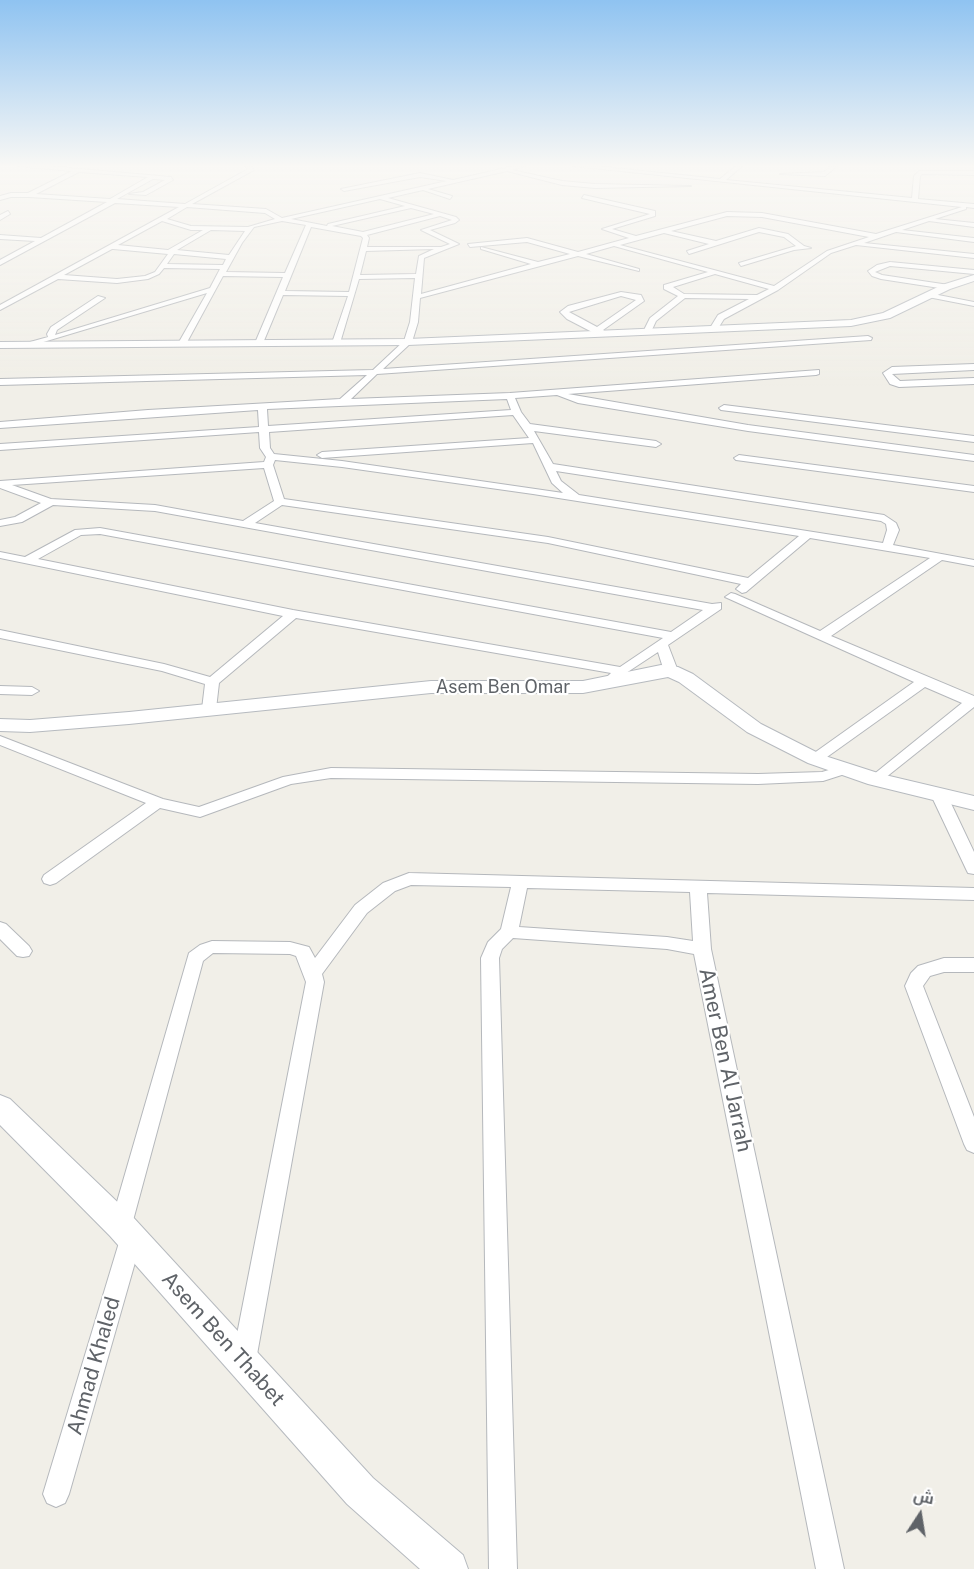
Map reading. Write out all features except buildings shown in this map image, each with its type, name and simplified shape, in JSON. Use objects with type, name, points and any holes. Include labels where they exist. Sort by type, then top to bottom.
[{"type":"street","points":[[31,239],[42,240]]},
{"type":"street","points":[[0,308],[126,239]]},
{"type":"street","points":[[58,277],[135,280],[154,275],[170,252],[192,239]]},
{"type":"street","points":[[183,342],[242,239]]},
{"type":"street","points":[[259,343],[303,239]]},
{"type":"street","points":[[336,343],[352,294],[354,277],[366,239]]},
{"type":"street","points":[[445,239],[456,244],[470,245],[527,240],[637,270]]},
{"type":"street","points":[[417,297],[637,239]]},
{"type":"street","points":[[697,239],[715,243]]},
{"type":"street","points":[[689,252],[730,239]]},
{"type":"street","points":[[791,239],[801,247]]},
{"type":"street","points":[[714,328],[721,318],[775,288],[829,252],[866,239]]},
{"type":"street","points":[[0,263],[42,240]]},
{"type":"street","points":[[342,402],[408,342],[417,297],[421,257],[456,244]]},
{"type":"street","points":[[852,244],[974,256]]},
{"type":"street","points":[[470,245],[540,265]]},
{"type":"street","points":[[614,245],[775,288]]},
{"type":"street","points":[[363,249],[422,246],[441,248]]},
{"type":"street","points":[[112,247],[231,257]]},
{"type":"street","points":[[741,264],[801,247],[829,252]]},
{"type":"street","points":[[946,287],[881,277],[872,272],[879,266],[890,264],[974,272]]},
{"type":"street","points":[[162,266],[287,275]]},
{"type":"street","points":[[715,272],[667,287],[683,296],[759,297]]},
{"type":"street","points":[[354,277],[419,276]]},
{"type":"street","points":[[0,345],[408,342],[867,321],[886,316],[946,287],[974,278]]},
{"type":"street","points":[[33,344],[213,290]]},
{"type":"street","points":[[280,293],[352,294]]},
{"type":"street","points":[[621,294],[635,295],[640,299],[636,304],[600,332],[564,312],[621,294]]},
{"type":"street","points":[[931,295],[974,304]]},
{"type":"street","points":[[647,332],[653,320],[683,296]]},
{"type":"street","points":[[52,338],[51,334],[54,329],[101,298]]},
{"type":"street","points":[[0,382],[375,372],[868,338]]},
{"type":"street","points":[[974,368],[892,370],[887,373],[893,382],[898,384],[974,381]]},
{"type":"street","points":[[0,425],[342,402],[510,396],[816,372]]},
{"type":"street","points":[[556,392],[578,400],[748,428],[974,458]]},
{"type":"street","points":[[510,396],[516,412],[536,440],[557,483],[577,498]]},
{"type":"street","points":[[262,407],[265,448],[279,502]]},
{"type":"street","points":[[724,408],[974,439]]},
{"type":"street","points":[[0,447],[516,412]]},
{"type":"street","points":[[528,427],[656,444]]},
{"type":"street","points":[[0,484],[536,440]]},
{"type":"street","points":[[739,458],[974,489]]},
{"type":"street","points":[[270,461],[342,464],[577,498],[974,563]]},
{"type":"street","points":[[551,467],[884,518],[891,523],[893,530],[887,547]]},
{"type":"street","points":[[0,484],[33,498],[51,502],[140,506],[713,608]]},
{"type":"street","points":[[0,523],[18,520],[51,502]]},
{"type":"street","points":[[245,524],[279,502],[548,540],[750,582]]},
{"type":"street","points":[[28,560],[78,532],[100,531],[674,636]]},
{"type":"street","points":[[604,684],[731,597],[807,535]]},
{"type":"street","points":[[0,555],[293,614],[621,671]]},
{"type":"street","points":[[822,636],[939,557]]},
{"type":"street","points":[[731,597],[923,682],[973,701]]},
{"type":"street","points":[[209,709],[212,682],[293,614]]},
{"type":"street","points":[[0,634],[164,668],[212,682]]},
{"type":"street","points":[[662,645],[671,671],[686,678],[754,728],[816,759],[875,779],[974,803]]},
{"type":"street","name":"Asem Ben Omar","points":[[0,725],[30,726],[431,687],[573,687],[604,684],[655,671],[671,671]]},
{"type":"street","points":[[816,759],[923,682]]},
{"type":"street","points":[[0,690],[32,691]]},
{"type":"street","points":[[875,779],[973,701]]},
{"type":"street","points":[[0,731],[30,726]]},
{"type":"street","points":[[0,740],[158,802],[179,809],[201,812],[288,780],[331,773],[759,779],[823,776],[846,769]]},
{"type":"street","points":[[939,795],[974,869]]},
{"type":"street","points":[[50,879],[158,802]]},
{"type":"street","points":[[244,1361],[315,982],[313,973],[361,909],[375,896],[398,882],[409,879],[974,894]]},
{"type":"street","points":[[503,1569],[490,966],[494,946],[509,932],[520,883]]},
{"type":"street","points":[[698,886],[702,949]]},
{"type":"street","points":[[0,928],[23,951]]},
{"type":"street","name":"Amer Ben Al Jarrah","points":[[509,932],[667,943],[702,949],[831,1569]]},
{"type":"street","name":"Ahmad Khaled","points":[[56,1494],[126,1232],[195,958],[212,947],[290,948],[303,952],[313,973]]},
{"type":"street","points":[[974,965],[944,965],[924,971],[917,978],[914,986],[974,1144]]},
{"type":"street","name":"Asem Ben Thabet","points":[[0,1107],[126,1232],[360,1491],[449,1569]]}]
